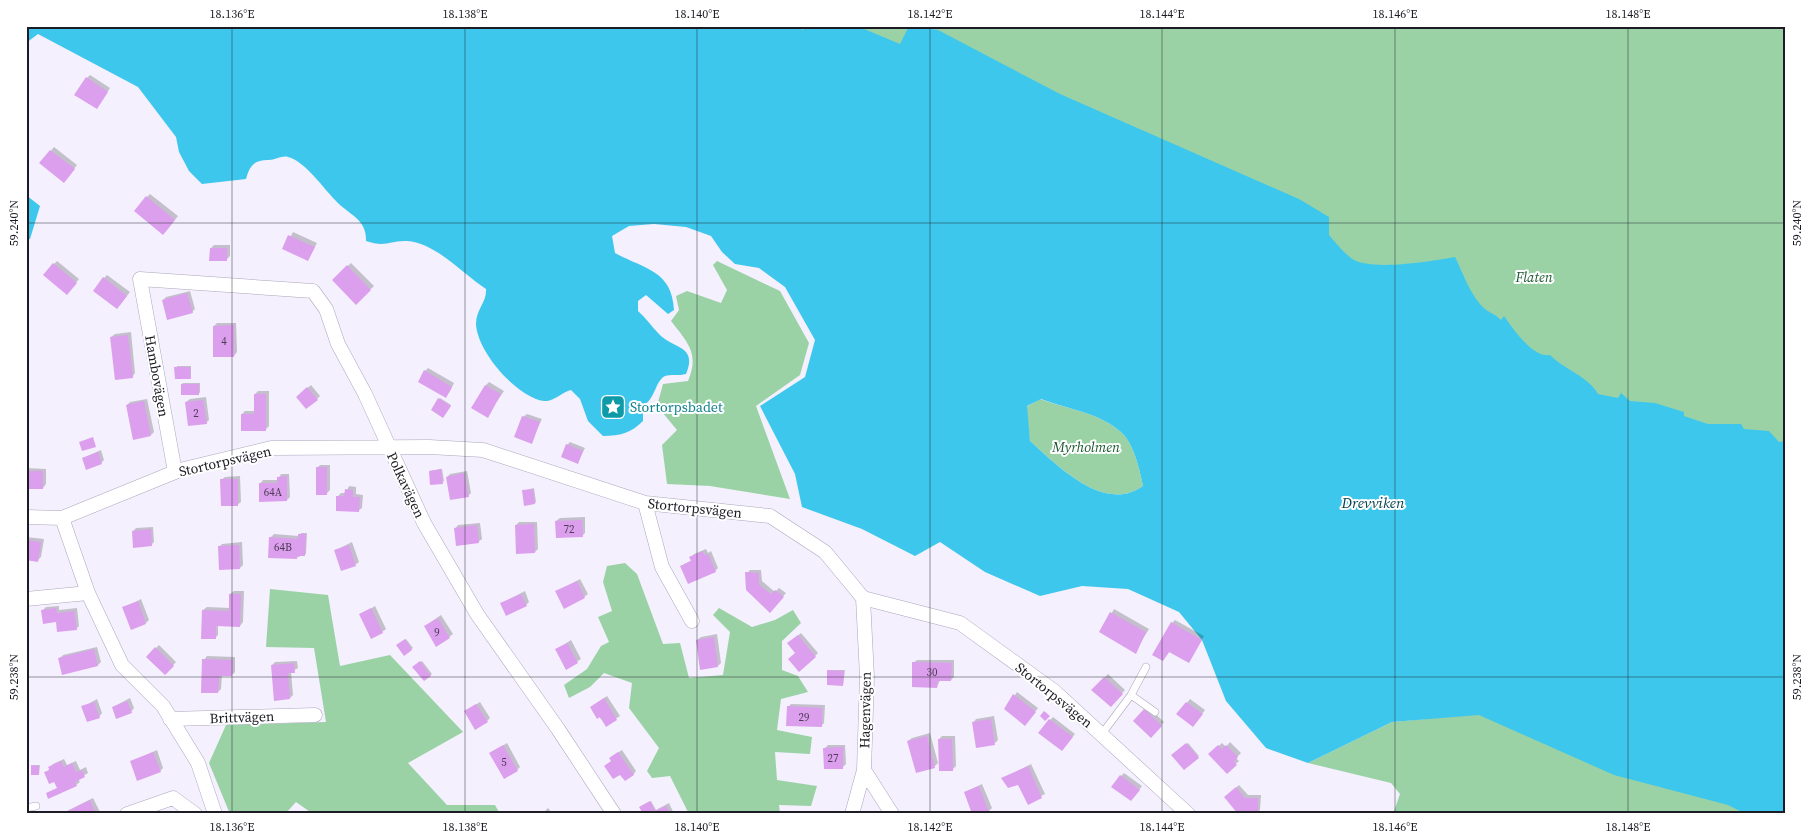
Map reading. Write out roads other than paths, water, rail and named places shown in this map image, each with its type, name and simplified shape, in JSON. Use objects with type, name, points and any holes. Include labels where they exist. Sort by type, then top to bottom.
[{"type":"street","name":"Polkavägen","points":[[140,279],[314,292],[326,309],[338,344],[365,394],[424,523],[477,614],[558,729],[614,814]]},
{"type":"street","name":"Hambovägen","points":[[140,279],[174,472]]},
{"type":"street","name":"Stortorpsvägen","points":[[26,518],[62,518],[174,472],[271,448],[482,450],[645,503],[770,516],[825,552],[864,598],[960,623],[1054,691],[1188,814]]},
{"type":"street","points":[[645,503],[662,567],[692,621]]},
{"type":"street","points":[[62,518],[88,594],[122,665],[163,706],[198,763],[215,814]]},
{"type":"street","points":[[26,598],[88,594]]},
{"type":"street","name":"Hagenvägen","points":[[852,814],[864,770],[867,676],[864,598]]},
{"type":"street","name":"Brittvägen","points":[[170,719],[315,715]]},
{"type":"street","points":[[864,770],[892,814]]},
{"type":"street","points":[[127,814],[173,798],[195,814]]},
{"type":"lane","points":[[1101,735],[1131,695],[1146,667]]},
{"type":"lane","points":[[1131,695],[1155,712]]},
{"type":"lane","points":[[26,808],[36,806]]},
{"type":"water","name":"Drevviken","points":[[26,26],[798,26],[802,30],[812,26],[857,26],[900,44],[909,26],[938,30],[1060,94],[1299,199],[1329,217],[1329,235],[1348,256],[1359,262],[1386,265],[1455,257],[1471,291],[1485,309],[1501,320],[1504,316],[1530,347],[1544,355],[1550,355],[1588,382],[1598,394],[1618,398],[1621,393],[1630,401],[1655,403],[1684,412],[1684,416],[1708,424],[1741,424],[1744,429],[1769,431],[1779,442],[1785,441],[1785,814],[1746,814],[1728,805],[1614,775],[1479,715],[1392,722],[1308,763],[1266,748],[1226,701],[1202,640],[1179,612],[1128,589],[1082,586],[1040,596],[985,572],[940,542],[915,556],[862,529],[802,507],[795,474],[760,406],[805,377],[815,340],[785,287],[759,268],[735,264],[722,252],[711,236],[686,227],[654,224],[629,226],[612,236],[615,253],[655,272],[668,286],[674,310],[668,314],[646,295],[638,301],[638,311],[659,334],[686,353],[689,358],[689,365],[686,374],[667,375],[662,378],[651,399],[643,406],[643,421],[639,425],[625,433],[603,436],[588,421],[580,399],[571,390],[551,400],[544,401],[533,398],[522,391],[500,371],[483,347],[476,324],[476,319],[485,298],[486,289],[439,253],[418,243],[407,241],[378,244],[366,241],[364,227],[360,222],[341,206],[301,164],[288,157],[256,162],[249,170],[246,179],[202,184],[189,171],[179,152],[176,137],[138,87],[38,34],[26,43]],"holes":[[[1041,399],[1094,416],[1114,426],[1130,444],[1143,486],[1128,493],[1113,494],[1097,491],[1068,474],[1054,463],[1030,441],[1027,406]]]},
{"type":"water","points":[[26,195],[40,206],[30,239],[26,240]]},
{"type":"place","name":"Stortorpsbadet","points":[[613,407]]},
{"type":"park label","name":"Flaten","points":[[1534,277]]},
{"type":"park label","name":"Myrholmen","points":[[1086,447]]}]
